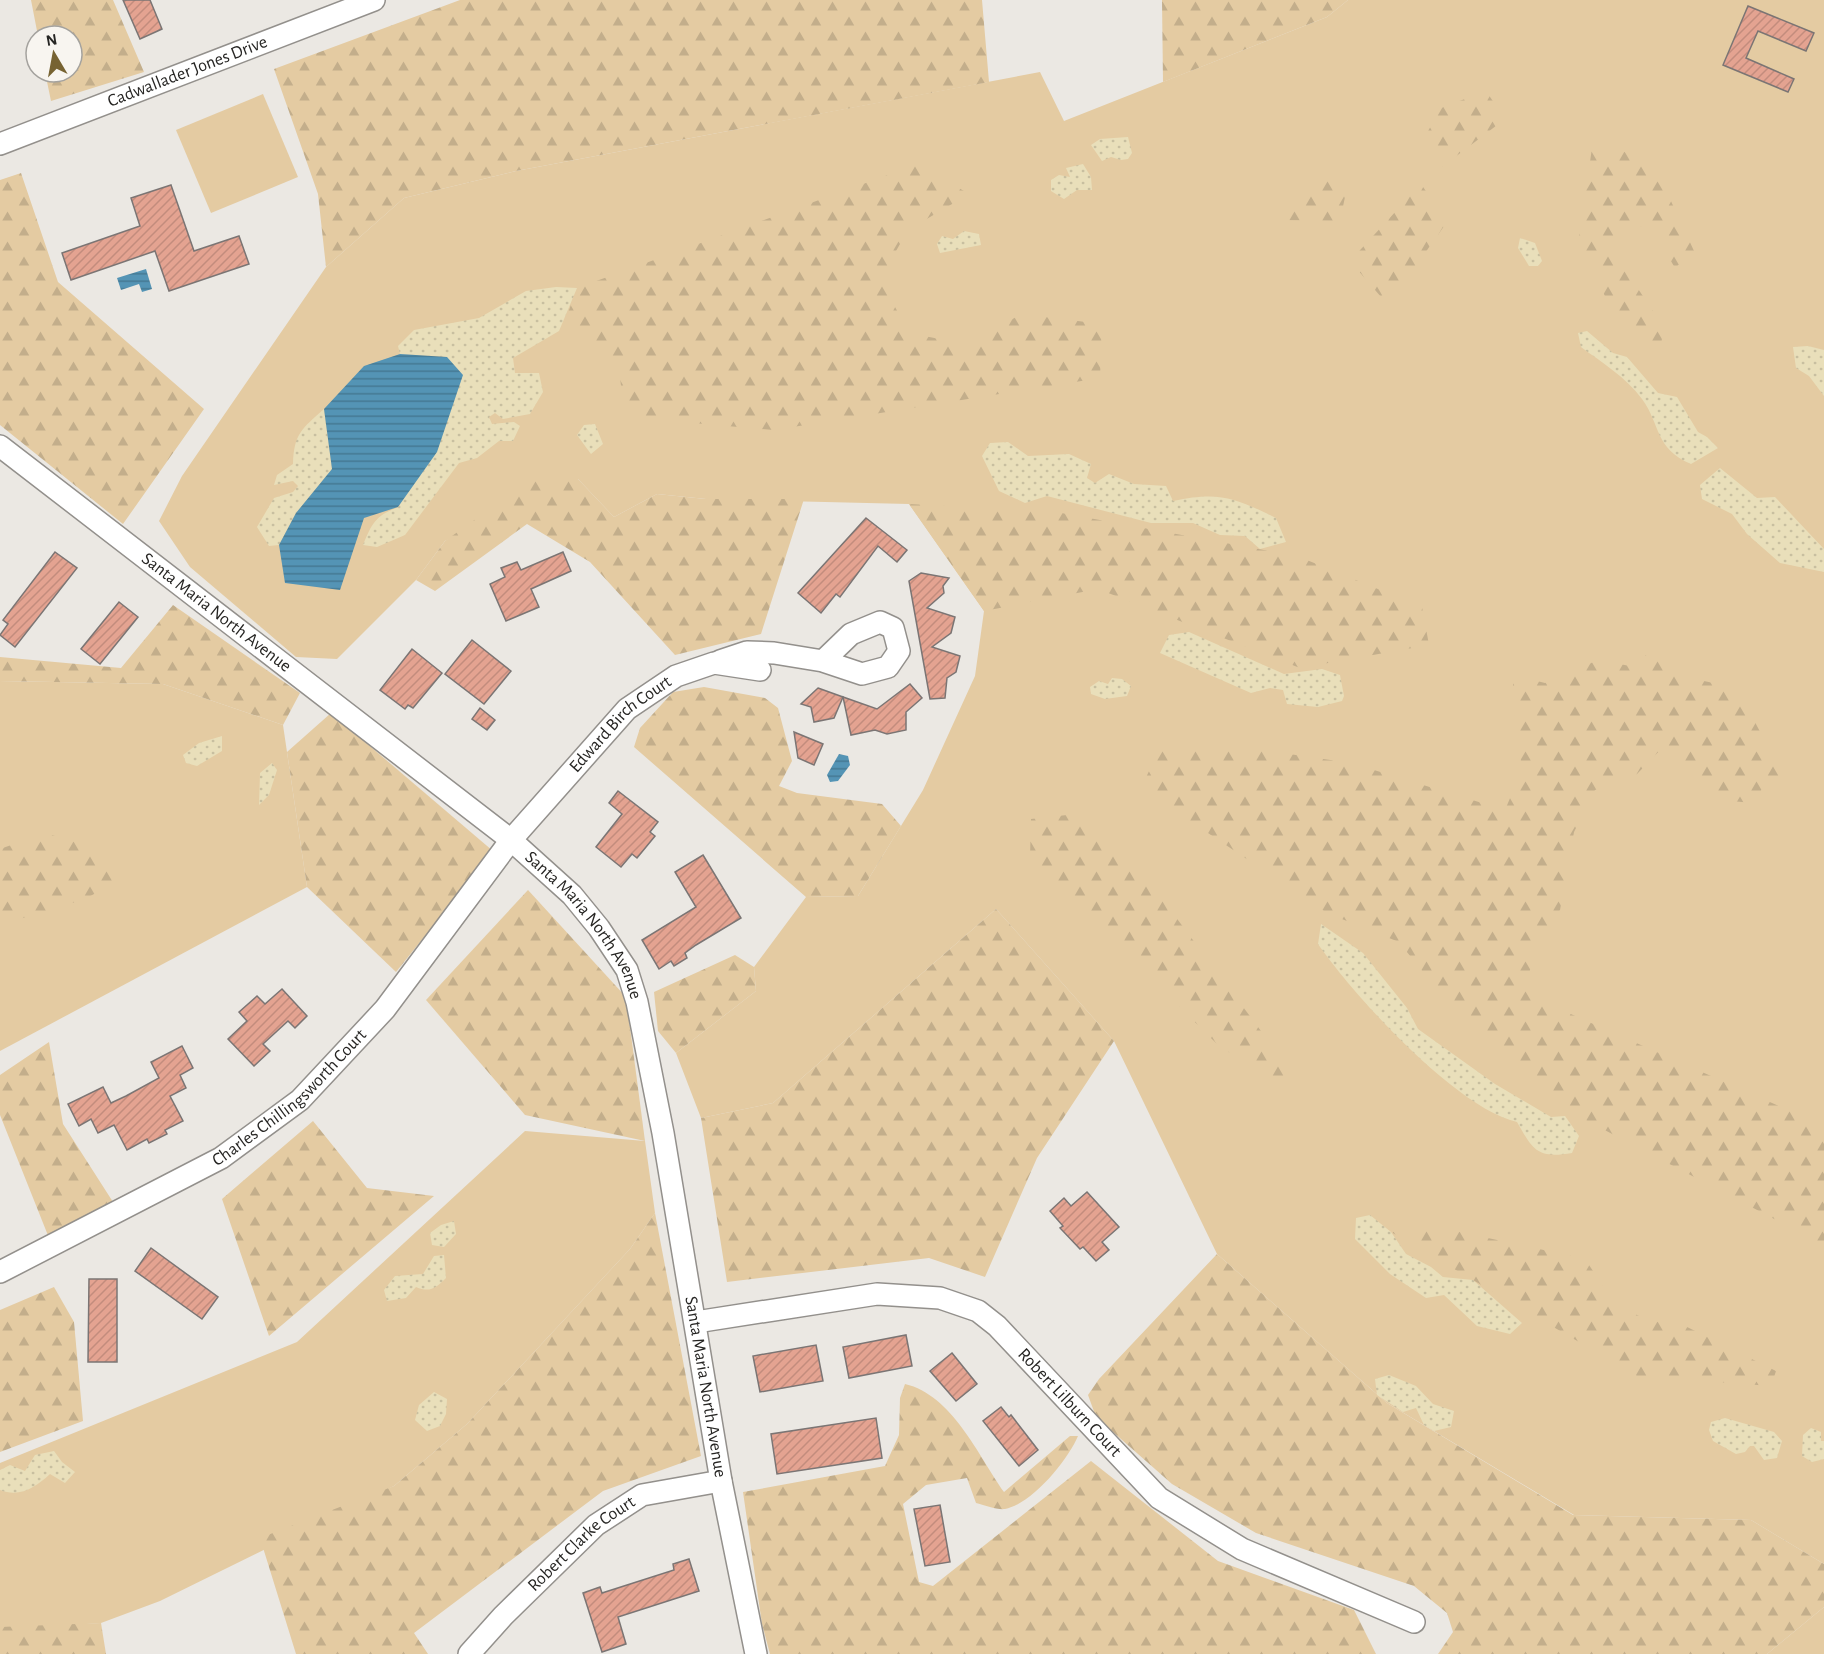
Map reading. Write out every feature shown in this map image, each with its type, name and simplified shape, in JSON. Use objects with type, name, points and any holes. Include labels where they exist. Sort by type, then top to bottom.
[{"type":"street","name":"Cadwallader Jones Drive","points":[[0,144],[374,0]]},
{"type":"street","name":"Santa Maria North Avenue","points":[[0,446],[511,840],[572,895],[627,970],[637,1002],[652,1078],[696,1322],[721,1481],[756,1654]]},
{"type":"street","points":[[714,663],[747,652],[774,653],[823,661]]},
{"type":"street","name":"Edward Birch Court","points":[[511,840],[627,709],[676,676],[714,663],[760,670]]},
{"type":"street","name":"Charles Chillingsworth Court","points":[[0,1272],[221,1158],[300,1100],[385,1009],[511,840]]},
{"type":"street","name":"Robert Lilburn Court","points":[[696,1322],[877,1294],[940,1298],[978,1311],[997,1326],[1159,1498],[1242,1550],[1414,1622]]},
{"type":"street","name":"Robert Clarke Court","points":[[469,1654],[503,1616],[596,1525],[642,1495],[721,1481]]},
{"type":"green space","points":[[31,0],[113,0],[144,72],[51,101],[47,84],[84,84],[84,24],[36,24]]},
{"type":"green space","points":[[460,0],[982,0],[989,82],[516,171],[404,198],[326,267],[318,194],[274,69]]},
{"type":"green space","points":[[1162,0],[1348,0],[1327,17],[1163,82]]},
{"type":"green space","points":[[1348,0],[1824,0],[1824,1564],[1751,1520],[1574,1515],[1387,1403],[1217,1254],[1114,1041],[996,909],[773,1103],[701,1118],[676,1053],[756,991],[754,967],[806,897],[858,896],[923,790],[975,676],[984,611],[909,504],[706,499],[657,494],[614,517],[578,479],[445,541],[416,580],[337,659],[296,657],[190,567],[159,521],[182,476],[326,267],[404,198],[516,171],[1040,72],[1064,121],[1327,17]]},
{"type":"green space","points":[[1486,91],[1505,119],[1438,170],[1422,142],[1441,108]]},
{"type":"green space","points":[[263,94],[298,177],[211,213],[176,130]]},
{"type":"green space","points":[[1592,148],[1620,149],[1658,173],[1694,251],[1675,268],[1650,225],[1626,229],[1616,256],[1663,326],[1660,360],[1608,303],[1579,238]]},
{"type":"green space","points":[[918,164],[969,194],[908,230],[880,279],[909,333],[970,345],[1021,314],[1102,324],[1100,378],[774,430],[625,417],[618,362],[564,324],[577,288]]},
{"type":"green space","points":[[21,173],[58,282],[204,409],[123,524],[0,425],[0,180]]},
{"type":"green space","points":[[1318,174],[1346,192],[1340,221],[1281,220]]},
{"type":"green space","points":[[1421,184],[1447,222],[1388,305],[1350,261]]},
{"type":"green space","points":[[533,478],[578,479],[614,517],[657,494],[706,499],[804,499],[761,634],[675,655],[590,562],[527,524],[435,591],[416,580],[445,541]]},
{"type":"green space","points":[[909,504],[1056,512],[1297,556],[1422,607],[1429,645],[1300,668],[1098,589],[984,611]]},
{"type":"green space","points":[[173,605],[300,693],[283,725],[163,684],[0,681],[0,657],[121,668]]},
{"type":"green space","points":[[1655,649],[1685,677],[1737,688],[1777,764],[1779,776],[1762,789],[1753,803],[1731,801],[1695,784],[1666,744],[1637,774],[1595,790],[1574,832],[1560,910],[1539,937],[1527,981],[1564,1011],[1824,1126],[1824,1245],[1576,1115],[1461,1020],[1399,942],[1327,913],[1141,788],[1160,748],[1235,746],[1351,763],[1505,810],[1522,770],[1513,704],[1513,675],[1545,683],[1598,660],[1630,666]]},
{"type":"green space","points":[[0,681],[163,684],[283,725],[307,887],[0,1051]]},
{"type":"green space","points":[[704,687],[765,698],[778,708],[792,761],[779,786],[797,793],[882,804],[901,826],[858,896],[806,897],[634,747],[640,728],[673,692]]},
{"type":"green space","points":[[331,713],[493,851],[396,972],[307,887],[287,752]]},
{"type":"green space","points":[[1067,815],[1142,872],[1285,1063],[1285,1091],[1217,1044],[1030,858],[1031,819]]},
{"type":"green space","points":[[45,833],[92,847],[121,879],[85,899],[0,925],[0,849]]},
{"type":"green space","points":[[528,890],[626,997],[645,1141],[525,1115],[426,1000]]},
{"type":"green space","points":[[996,909],[1114,1041],[1037,1158],[985,1277],[929,1258],[727,1282],[701,1118],[773,1103]]},
{"type":"green space","points":[[735,955],[754,967],[756,991],[676,1053],[658,1031],[654,992]]},
{"type":"green space","points":[[49,1042],[63,1124],[113,1202],[49,1238],[0,1115],[0,1075]]},
{"type":"green space","points":[[313,1121],[367,1188],[434,1196],[269,1336],[222,1199]]},
{"type":"green space","points":[[525,1131],[645,1141],[655,1213],[630,1249],[467,1424],[394,1486],[160,1601],[101,1623],[0,1630],[0,1463],[297,1342]]},
{"type":"green space","points":[[655,1213],[701,1456],[603,1491],[414,1633],[428,1654],[296,1654],[260,1538],[394,1486],[467,1424],[630,1249]]},
{"type":"green space","points":[[1437,1227],[1585,1259],[1615,1304],[1649,1321],[1681,1324],[1776,1371],[1771,1386],[1637,1376],[1391,1232]]},
{"type":"green space","points":[[1217,1254],[1387,1403],[1573,1515],[1751,1520],[1824,1564],[1824,1607],[1767,1654],[1438,1654],[1453,1632],[1447,1613],[1414,1586],[1256,1533],[1172,1484],[1096,1417],[1088,1395],[1099,1379]]},
{"type":"green space","points":[[54,1287],[74,1322],[83,1421],[0,1452],[0,1310]]},
{"type":"green space","points":[[905,1384],[922,1390],[950,1413],[974,1444],[1004,1492],[1070,1436],[1078,1436],[1066,1457],[1048,1480],[1026,1499],[1005,1509],[976,1503],[967,1478],[926,1485],[903,1504],[919,1582],[933,1586],[1091,1461],[1218,1561],[1354,1610],[1376,1654],[770,1654],[762,1624],[743,1492],[885,1466],[899,1435],[900,1398]]},
{"type":"green space","points":[[1824,1607],[1824,1654],[1767,1654]]},
{"type":"green space","points":[[101,1623],[106,1654],[0,1654],[0,1627]]},
{"type":"sand","points":[[1128,137],[1132,153],[1128,159],[1121,160],[1111,157],[1102,161],[1091,145],[1100,139]]},
{"type":"sand","points":[[1083,164],[1091,177],[1092,190],[1077,190],[1064,199],[1051,191],[1051,180],[1059,175],[1070,177],[1066,168]]},
{"type":"sand","points":[[964,231],[979,234],[981,245],[940,253],[937,244],[942,236],[953,239]]},
{"type":"sand","points":[[1520,238],[1535,243],[1542,261],[1538,266],[1529,266],[1518,248]]},
{"type":"sand","points":[[556,287],[577,288],[559,331],[513,358],[515,373],[539,373],[543,392],[530,414],[503,419],[495,413],[489,417],[492,424],[514,422],[520,426],[513,441],[499,441],[477,458],[459,463],[405,535],[377,547],[363,545],[376,521],[385,513],[399,507],[447,357],[400,354],[398,346],[414,330],[479,318],[526,291]]},
{"type":"sand","points":[[1587,331],[1613,353],[1627,357],[1658,393],[1677,397],[1698,432],[1718,448],[1691,464],[1670,451],[1636,391],[1613,370],[1581,347],[1578,333]]},
{"type":"sand","points":[[1808,346],[1824,350],[1824,396],[1809,376],[1796,368],[1793,347]]},
{"type":"sand","points":[[324,409],[332,469],[296,513],[279,545],[269,546],[257,527],[274,498],[293,492],[298,486],[293,481],[274,485],[277,475],[293,464],[297,438]]},
{"type":"sand","points":[[595,424],[603,444],[591,454],[577,435],[584,425]]},
{"type":"sand","points":[[1008,442],[1028,456],[1069,454],[1091,464],[1087,478],[1095,483],[1109,474],[1134,484],[1166,486],[1173,501],[1215,497],[1238,501],[1276,518],[1286,542],[1260,549],[1245,536],[1220,535],[1193,523],[1151,523],[1047,496],[1025,503],[999,491],[982,456],[990,443]]},
{"type":"sand","points":[[1720,468],[1757,498],[1775,497],[1824,549],[1824,572],[1780,563],[1747,534],[1732,514],[1702,499],[1700,485]]},
{"type":"sand","points":[[1189,632],[1284,674],[1322,669],[1340,675],[1344,696],[1342,701],[1318,707],[1287,704],[1283,690],[1270,688],[1251,693],[1160,653],[1169,635]]},
{"type":"sand","points":[[1112,678],[1122,679],[1131,686],[1127,696],[1105,699],[1091,694],[1090,687],[1099,681],[1108,684]]},
{"type":"sand","points":[[222,736],[222,751],[197,766],[186,763],[183,755],[199,743]]},
{"type":"sand","points":[[272,763],[277,770],[269,795],[259,805],[260,773]]},
{"type":"sand","points":[[1321,924],[1363,953],[1407,1008],[1418,1029],[1495,1084],[1551,1117],[1565,1116],[1579,1136],[1572,1153],[1551,1155],[1537,1150],[1527,1140],[1517,1122],[1492,1112],[1465,1096],[1408,1047],[1356,992],[1318,944]]},
{"type":"sand","points":[[1370,1215],[1391,1232],[1406,1254],[1431,1267],[1443,1277],[1473,1280],[1522,1323],[1510,1334],[1477,1326],[1444,1295],[1426,1298],[1390,1274],[1355,1239],[1356,1218]]},
{"type":"sand","points":[[454,1221],[456,1234],[444,1247],[432,1245],[430,1233],[441,1225]]},
{"type":"sand","points":[[444,1255],[446,1278],[439,1284],[429,1289],[416,1287],[406,1298],[387,1301],[384,1290],[395,1276],[423,1274],[434,1256]]},
{"type":"sand","points":[[1389,1375],[1416,1386],[1433,1404],[1454,1411],[1451,1427],[1434,1431],[1424,1425],[1416,1408],[1403,1412],[1377,1395],[1375,1379]]},
{"type":"sand","points":[[434,1392],[447,1399],[446,1414],[440,1426],[427,1431],[415,1420],[419,1405]]},
{"type":"sand","points":[[1725,1418],[1774,1432],[1782,1441],[1777,1458],[1764,1460],[1754,1446],[1750,1446],[1745,1452],[1736,1454],[1713,1441],[1709,1430],[1711,1422]]},
{"type":"sand","points":[[1811,1428],[1821,1432],[1821,1441],[1824,1441],[1824,1459],[1812,1462],[1802,1456],[1803,1435]]},
{"type":"sand","points":[[54,1451],[62,1462],[75,1472],[65,1483],[50,1474],[39,1483],[21,1492],[0,1490],[0,1470],[10,1465],[25,1471],[35,1455]]},
{"type":"water","points":[[146,269],[152,289],[142,292],[139,284],[121,290],[117,278]]},
{"type":"water","points":[[400,354],[447,357],[463,375],[437,452],[398,507],[364,518],[340,590],[285,583],[279,545],[296,513],[332,469],[324,409],[364,366]]},
{"type":"water","points":[[839,754],[848,756],[850,765],[838,781],[830,782],[827,775]]},
{"type":"building","points":[[123,0],[150,0],[162,29],[140,39]]},
{"type":"building","points":[[1748,6],[1814,33],[1806,51],[1758,31],[1746,58],[1794,79],[1788,92],[1723,65]]},
{"type":"building","points":[[171,185],[194,251],[239,236],[249,264],[169,291],[155,251],[71,280],[62,253],[140,226],[131,198]]},
{"type":"building","points":[[866,518],[907,550],[897,562],[878,546],[840,597],[836,594],[821,613],[798,593]]},
{"type":"building","points":[[55,552],[77,568],[15,647],[0,635],[8,624],[3,620]]},
{"type":"building","points":[[563,552],[571,571],[531,589],[539,607],[506,621],[490,584],[505,577],[501,568],[517,562],[521,570]]},
{"type":"building","points":[[921,573],[949,578],[943,586],[944,593],[927,608],[955,617],[951,633],[932,647],[960,656],[956,672],[947,678],[945,698],[930,699],[909,581]]},
{"type":"building","points":[[119,602],[138,617],[100,664],[81,649]]},
{"type":"building","points":[[472,640],[511,671],[484,704],[445,674]]},
{"type":"building","points":[[412,649],[442,673],[413,708],[408,705],[405,709],[380,690]]},
{"type":"building","points":[[910,684],[922,698],[906,712],[906,730],[887,734],[875,730],[851,735],[843,697],[877,709]]},
{"type":"building","points":[[818,688],[843,697],[834,718],[814,722],[811,707],[801,704]]},
{"type":"building","points":[[480,708],[495,720],[487,730],[472,719]]},
{"type":"building","points":[[794,732],[823,744],[814,765],[798,758]]},
{"type":"building","points":[[618,791],[658,822],[650,832],[655,836],[637,858],[632,854],[621,867],[596,847],[622,814],[609,803]]},
{"type":"building","points":[[703,855],[741,918],[685,953],[687,958],[674,966],[671,961],[659,969],[642,940],[696,907],[675,872]]},
{"type":"building","points":[[282,989],[307,1016],[295,1028],[288,1021],[263,1044],[270,1051],[254,1066],[228,1039],[247,1021],[239,1012],[257,996],[265,1004]]},
{"type":"building","points":[[182,1046],[193,1068],[180,1075],[186,1088],[170,1096],[183,1121],[165,1130],[167,1134],[149,1143],[147,1139],[127,1150],[114,1125],[98,1133],[91,1119],[79,1126],[68,1104],[103,1087],[111,1103],[126,1096],[159,1078],[151,1062]]},
{"type":"building","points":[[1087,1192],[1119,1227],[1102,1242],[1109,1250],[1096,1261],[1083,1247],[1080,1249],[1060,1228],[1063,1226],[1050,1211],[1064,1198],[1071,1206]]},
{"type":"building","points":[[151,1248],[218,1297],[202,1319],[135,1271]]},
{"type":"building","points":[[89,1279],[117,1279],[117,1362],[88,1362]]},
{"type":"building","points":[[906,1335],[912,1366],[849,1378],[843,1347]]},
{"type":"building","points":[[816,1345],[823,1381],[760,1392],[753,1356]]},
{"type":"building","points":[[952,1353],[977,1384],[956,1401],[930,1371]]},
{"type":"building","points":[[1001,1407],[1009,1417],[1011,1415],[1038,1450],[1019,1466],[983,1421]]},
{"type":"building","points":[[876,1418],[882,1458],[777,1474],[771,1434]]},
{"type":"building","points":[[940,1505],[950,1562],[925,1566],[914,1509]]},
{"type":"building","points":[[689,1559],[699,1591],[618,1617],[626,1644],[602,1652],[583,1593],[600,1587],[602,1593],[674,1570],[673,1564]]}]
